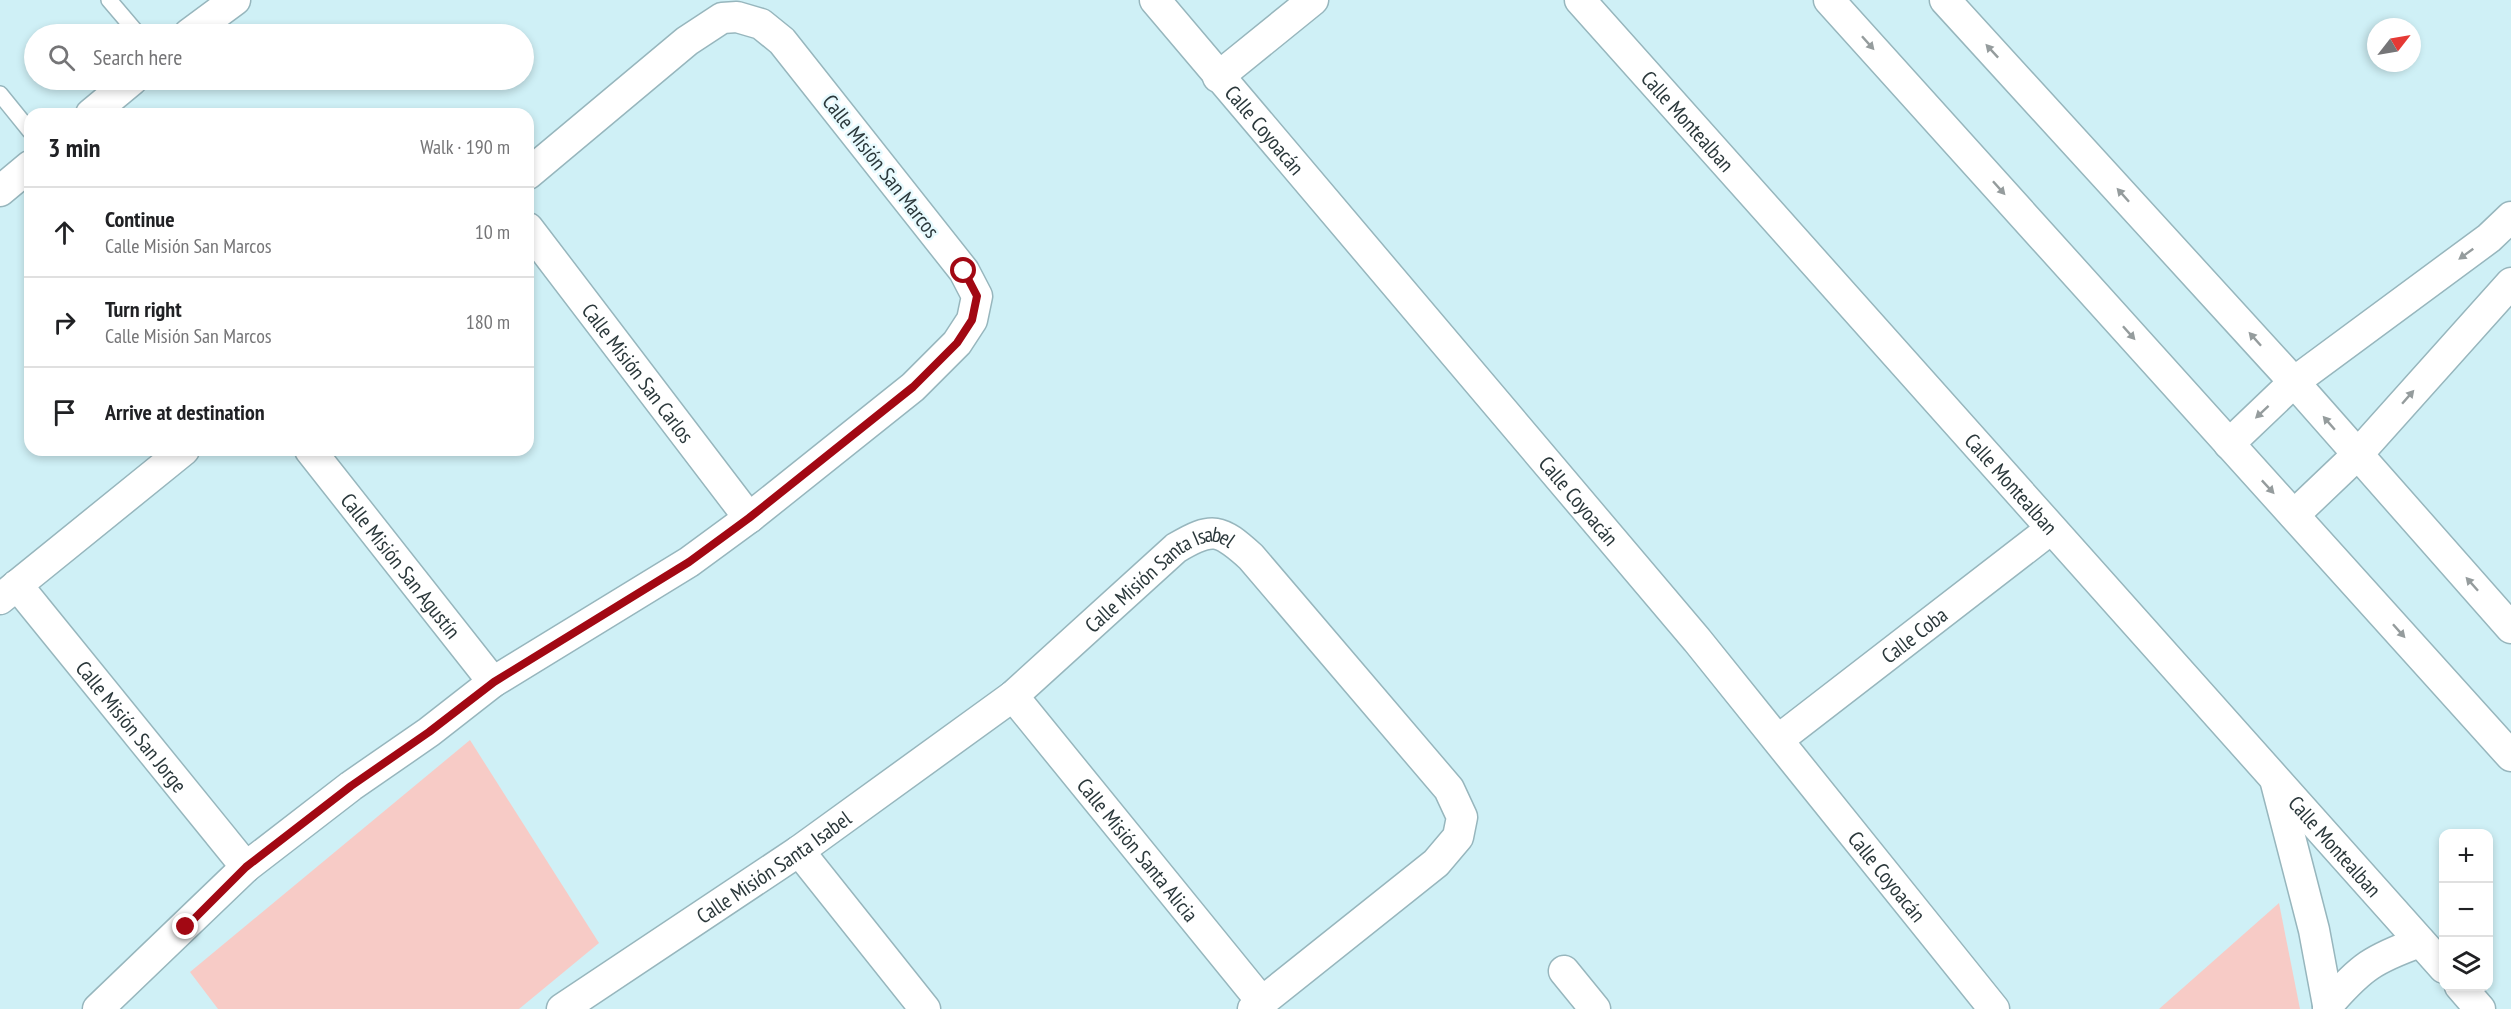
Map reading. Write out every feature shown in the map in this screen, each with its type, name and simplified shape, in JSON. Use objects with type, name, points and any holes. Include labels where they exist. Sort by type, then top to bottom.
[{"type":"street","points":[[203,24],[235,0]]},
{"type":"street","name":"Calle Coyoacán","points":[[1155,0],[1697,640],[1994,1009]]},
{"type":"street","points":[[1218,77],[1313,0]]},
{"type":"street","name":"Calle Montealban","points":[[1580,0],[2439,963]]},
{"type":"street","points":[[1829,0],[2511,756]]},
{"type":"street","points":[[1945,0],[2294,382],[2511,628]]},
{"type":"street","name":"Calle Misión San Marcos","points":[[98,1009],[246,867],[351,786],[429,732],[494,682],[689,562],[749,518],[913,387],[957,343],[972,320],[977,296],[964,271],[782,41],[760,24],[737,17],[722,18],[687,40],[534,169]]},
{"type":"street","points":[[98,108],[120,90]]},
{"type":"street","points":[[0,191],[24,171]]},
{"type":"street","points":[[2229,444],[2294,382],[2489,238],[2511,217]]},
{"type":"street","name":"Calle Misión San Carlos","points":[[534,236],[749,518]]},
{"type":"street","points":[[2294,515],[2357,455],[2511,283]]},
{"type":"street","points":[[8,592],[177,456]]},
{"type":"street","name":"Calle Misión San Agustín","points":[[315,456],[494,682]]},
{"type":"street","name":"Calle Coba","points":[[1778,740],[2051,529]]},
{"type":"street","name":"Calle Misión Santa Isabel","points":[[579,1005],[800,851],[1013,696],[1176,548],[1200,534],[1217,533],[1232,539],[1251,557],[1449,789],[1462,817],[1458,837],[1436,863],[1257,1006]]},
{"type":"street","name":"Calle Misión San Jorge","points":[[8,592],[246,867]]},
{"type":"street","name":"Calle Misión Santa Alicia","points":[[1013,696],[1257,1006]]},
{"type":"street","points":[[2275,780],[2314,930],[2328,1007]]},
{"type":"street","points":[[800,851],[925,1009]]},
{"type":"street","points":[[2328,1007],[2354,976],[2367,966],[2383,956],[2420,942]]},
{"type":"street","points":[[1564,971],[1595,1009]]},
{"type":"street","points":[[2464,991],[2480,1009]]},
{"type":"lane","points":[[109,0],[129,24]]},
{"type":"lane","points":[[0,94],[24,124]]},
{"type":"shaded area","points":[[470,740],[599,943],[519,1009],[218,1009],[190,972]]},
{"type":"shaded area","points":[[2279,903],[2300,1009],[2159,1009]]},
{"type":"route","points":[[186,927],[246,867],[351,786],[429,732],[494,682],[689,562],[749,518],[913,387],[957,343],[972,320],[977,296],[964,271]]}]
